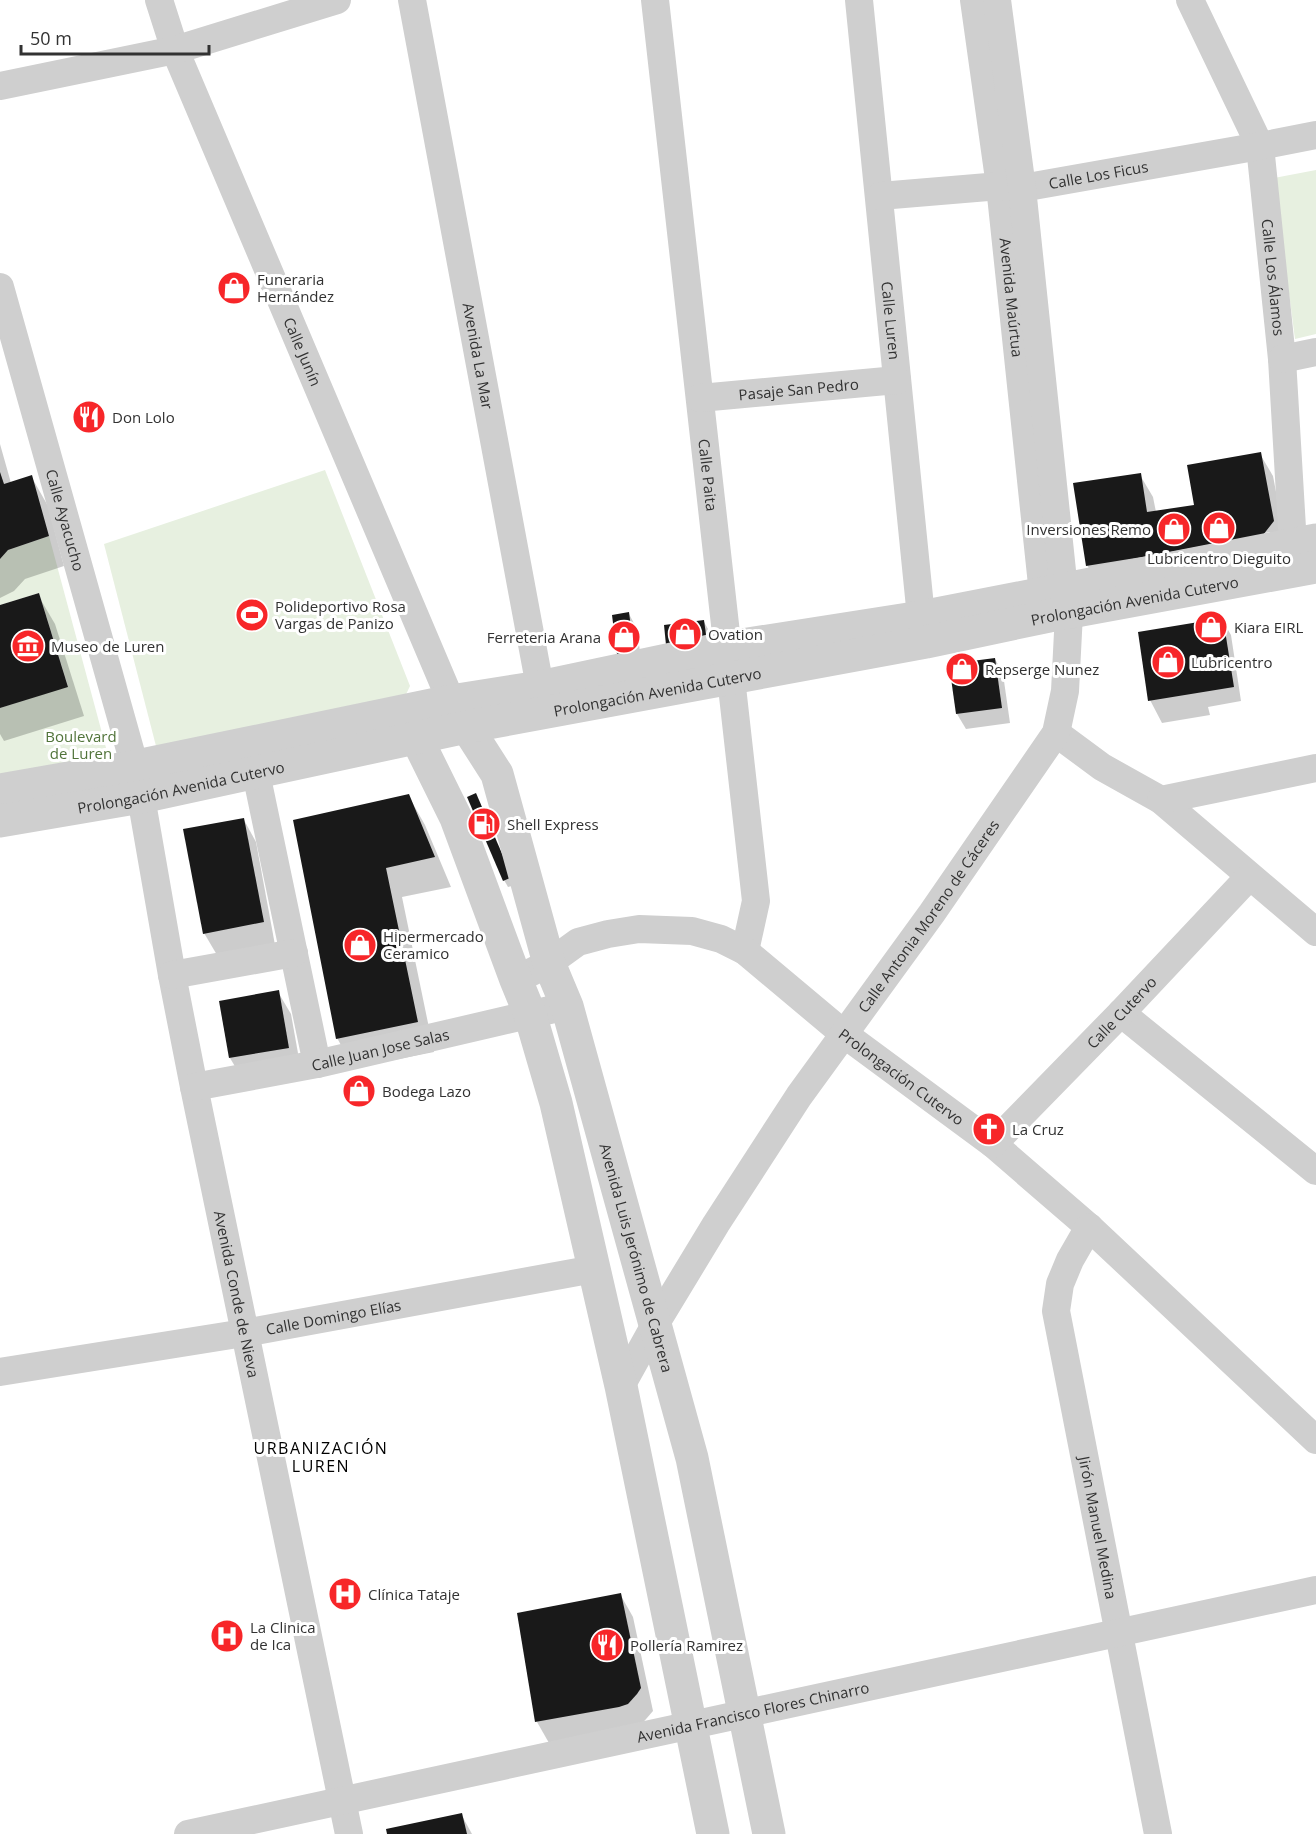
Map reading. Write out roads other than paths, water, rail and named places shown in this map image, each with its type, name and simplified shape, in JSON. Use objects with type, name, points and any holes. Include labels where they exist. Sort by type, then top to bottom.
[{"type":"street","name":"Calle Junín","points":[[159,0],[175,50],[459,714]]},
{"type":"street","points":[[0,86],[175,50],[338,0]]},
{"type":"street","name":"Avenida La Mar","points":[[412,0],[542,700]]},
{"type":"street","name":"Calle Paita","points":[[655,0],[756,901],[745,951]]},
{"type":"street","name":"Calle Luren","points":[[859,0],[924,629]]},
{"type":"street","name":"Avenida Maúrtua","points":[[974,0],[1011,187]]},
{"type":"street","name":"Avenida Maúrtua","points":[[997,0],[1011,187],[1056,603]]},
{"type":"street","name":"Calle Los Álamos","points":[[1190,0],[1260,146],[1282,359],[1306,555]]},
{"type":"street","name":"Calle Los Ficus","points":[[880,196],[1011,187],[1316,135]]},
{"type":"street","name":"Calle Ayacucho","points":[[0,287],[136,772]]},
{"type":"street","points":[[1282,359],[1316,352]]},
{"type":"street","name":"Pasaje San Pedro","points":[[700,398],[897,380]]},
{"type":"street","name":"Prolongación Avenida Cutervo","points":[[0,790],[136,772],[542,700],[730,662],[924,629],[1306,555]]},
{"type":"street","name":"Calle Antonia Moreno de Cáceres","points":[[621,1386],[716,1224],[799,1096],[932,913],[1056,733],[1065,691],[1066,645],[1056,603]]},
{"type":"street","points":[[497,774],[500,758],[511,738],[542,700]]},
{"type":"street","name":"Prolongación Avenida Cutervo","points":[[0,821],[136,772],[256,773],[416,737],[459,714]]},
{"type":"street","name":"Avenida Luis Jerónimo de Cabrera","points":[[459,714],[497,774],[549,963],[567,1005],[656,1323],[692,1458],[769,1834]]},
{"type":"street","points":[[1056,733],[1102,767],[1161,800],[1316,933]]},
{"type":"street","points":[[416,737],[456,818],[530,1014],[555,1103],[621,1386],[713,1834]]},
{"type":"street","points":[[1161,800],[1316,768]]},
{"type":"street","name":"Avenida Conde de Nieva","points":[[136,772],[194,1087],[349,1834]]},
{"type":"street","points":[[256,773],[316,1064]]},
{"type":"street","name":"Calle Cutervo","points":[[993,1144],[1121,1013],[1249,876]]},
{"type":"street","name":"Prolongación Cutervo","points":[[516,980],[549,963],[578,942],[639,929],[692,931],[721,939],[745,951],[844,1034],[993,1144],[1089,1227],[1316,1440]]},
{"type":"street","points":[[172,975],[294,953]]},
{"type":"street","name":"Calle Juan Jose Salas","points":[[194,1087],[316,1064],[567,1005]]},
{"type":"street","points":[[1121,1013],[1316,1171]]},
{"type":"street","name":"Jirón Manuel Medina","points":[[1089,1227],[1060,1284],[1056,1311],[1158,1834]]},
{"type":"street","name":"Calle Domingo Elías","points":[[0,1372],[244,1333],[594,1269]]},
{"type":"street","name":"Avenida Francisco Flores Chinarro","points":[[188,1834],[1316,1590]]},
{"type":"place","name":"Funeraria Hernández","points":[[234,288]]},
{"type":"place","name":"Don Lolo","points":[[89,417]]},
{"type":"place","name":"Lubricentro Dieguito","points":[[1219,528]]},
{"type":"place","name":"Inversiones Remo","points":[[1174,529]]},
{"type":"place","name":"Polideportivo Rosa Vargas de Panizo","points":[[252,615]]},
{"type":"place","name":"Kiara EIRL","points":[[1211,627]]},
{"type":"place","name":"Ovation","points":[[685,634]]},
{"type":"place","name":"Ferreteria Arana","points":[[624,637]]},
{"type":"place","name":"Museo de Luren","points":[[28,646]]},
{"type":"place","name":"Lubricentro","points":[[1168,662]]},
{"type":"place","name":"Repserge Nunez","points":[[962,669]]},
{"type":"place","name":"Shell Express","points":[[484,824]]},
{"type":"place","name":"Hipermercado Ceramico","points":[[360,945]]},
{"type":"place","name":"Bodega Lazo","points":[[359,1091]]},
{"type":"place","name":"La Cruz","points":[[989,1129]]},
{"type":"place","name":"Clínica Tataje","points":[[345,1594]]},
{"type":"place","name":"La Clinica de Ica","points":[[227,1636]]},
{"type":"place","name":"Pollería Ramirez","points":[[607,1645]]},
{"type":"district","name":"URBANIZACIÓN LUREN","points":[[321,1457]]},
{"type":"park label","name":"Boulevard de Luren","points":[[81,744]]}]
